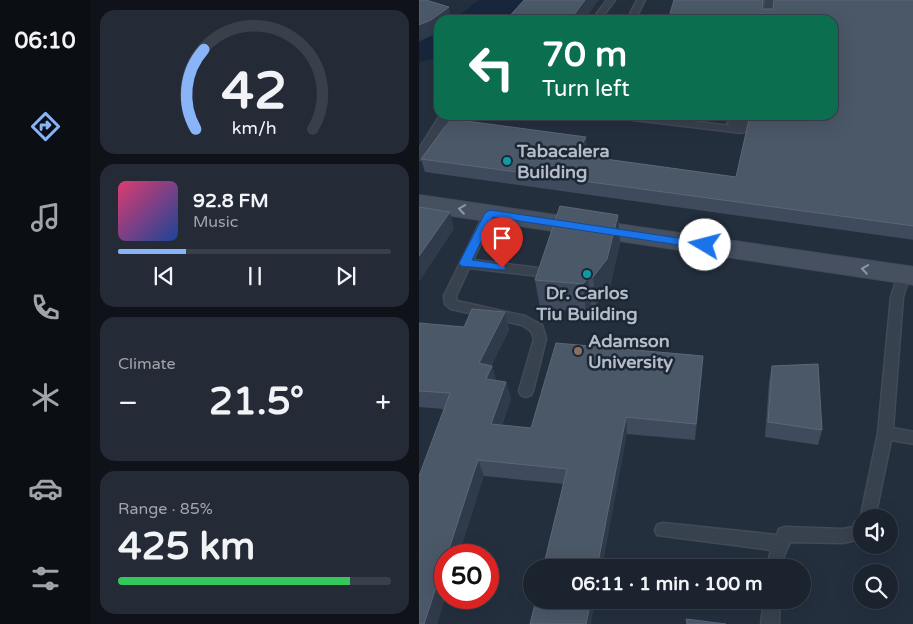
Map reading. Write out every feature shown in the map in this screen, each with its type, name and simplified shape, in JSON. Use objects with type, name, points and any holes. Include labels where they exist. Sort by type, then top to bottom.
[{"type":"main road","points":[[419,203],[908,275]]},
{"type":"lane","points":[[600,15],[611,0]]},
{"type":"lane","points":[[634,15],[641,0]]},
{"type":"lane","points":[[766,15],[770,0]]},
{"type":"lane","points":[[419,157],[442,120]]},
{"type":"lane","points":[[659,120],[742,130]]},
{"type":"lane","points":[[701,120],[744,125],[745,120]]},
{"type":"lane","points":[[490,213],[450,296],[451,304],[525,322],[537,328],[540,338],[526,392]]},
{"type":"lane","points":[[465,263],[539,272]]},
{"type":"lane","points":[[869,509],[885,433],[897,297],[908,275]]},
{"type":"lane","points":[[885,433],[913,438]]},
{"type":"lane","points":[[663,530],[780,543]]},
{"type":"lane","points":[[777,559],[780,543],[785,534],[843,536],[853,534]]},
{"type":"lane","points":[[770,624],[771,609]]},
{"type":"water","points":[[479,0],[524,0],[510,15],[460,15]]},
{"type":"water","points":[[434,32],[434,58],[419,62],[419,43]]},
{"type":"building","points":[[419,0],[426,0],[449,7],[438,15],[434,15],[431,20],[419,25]]},
{"type":"building","points":[[524,0],[585,0],[574,15],[510,15]]},
{"type":"building","points":[[674,0],[763,0],[762,9],[773,9],[774,0],[914,0],[914,226],[421,159],[450,120],[458,120],[586,137],[576,155],[736,177],[749,120],[838,120],[838,15],[670,15]]},
{"type":"building","points":[[560,206],[618,215],[607,259],[593,277],[588,278],[583,284],[535,280]]},
{"type":"building","points":[[419,207],[450,212],[419,256]]},
{"type":"building","points":[[472,309],[505,312],[479,363],[492,366],[486,379],[506,382],[491,424],[531,428],[556,343],[703,356],[696,424],[626,417],[599,559],[545,559],[567,469],[478,460],[451,544],[434,544],[434,594],[424,624],[419,624],[419,476],[450,393],[419,391],[419,323],[464,327]]},
{"type":"building","points":[[818,364],[822,430],[768,422],[772,366]]},
{"type":"building","points":[[534,609],[589,609],[586,624],[530,624]]},
{"type":"building","points":[[686,619],[726,624],[687,624]]},
{"type":"place","name":"Tabacalera Building","points":[[507,161]]},
{"type":"place","name":"Dr. Carlos Tiu Building","points":[[587,274]]},
{"type":"place","name":"Adamson University","points":[[578,351]]},
{"type":"route","points":[[502,268],[465,263],[490,213],[705,245]]}]
